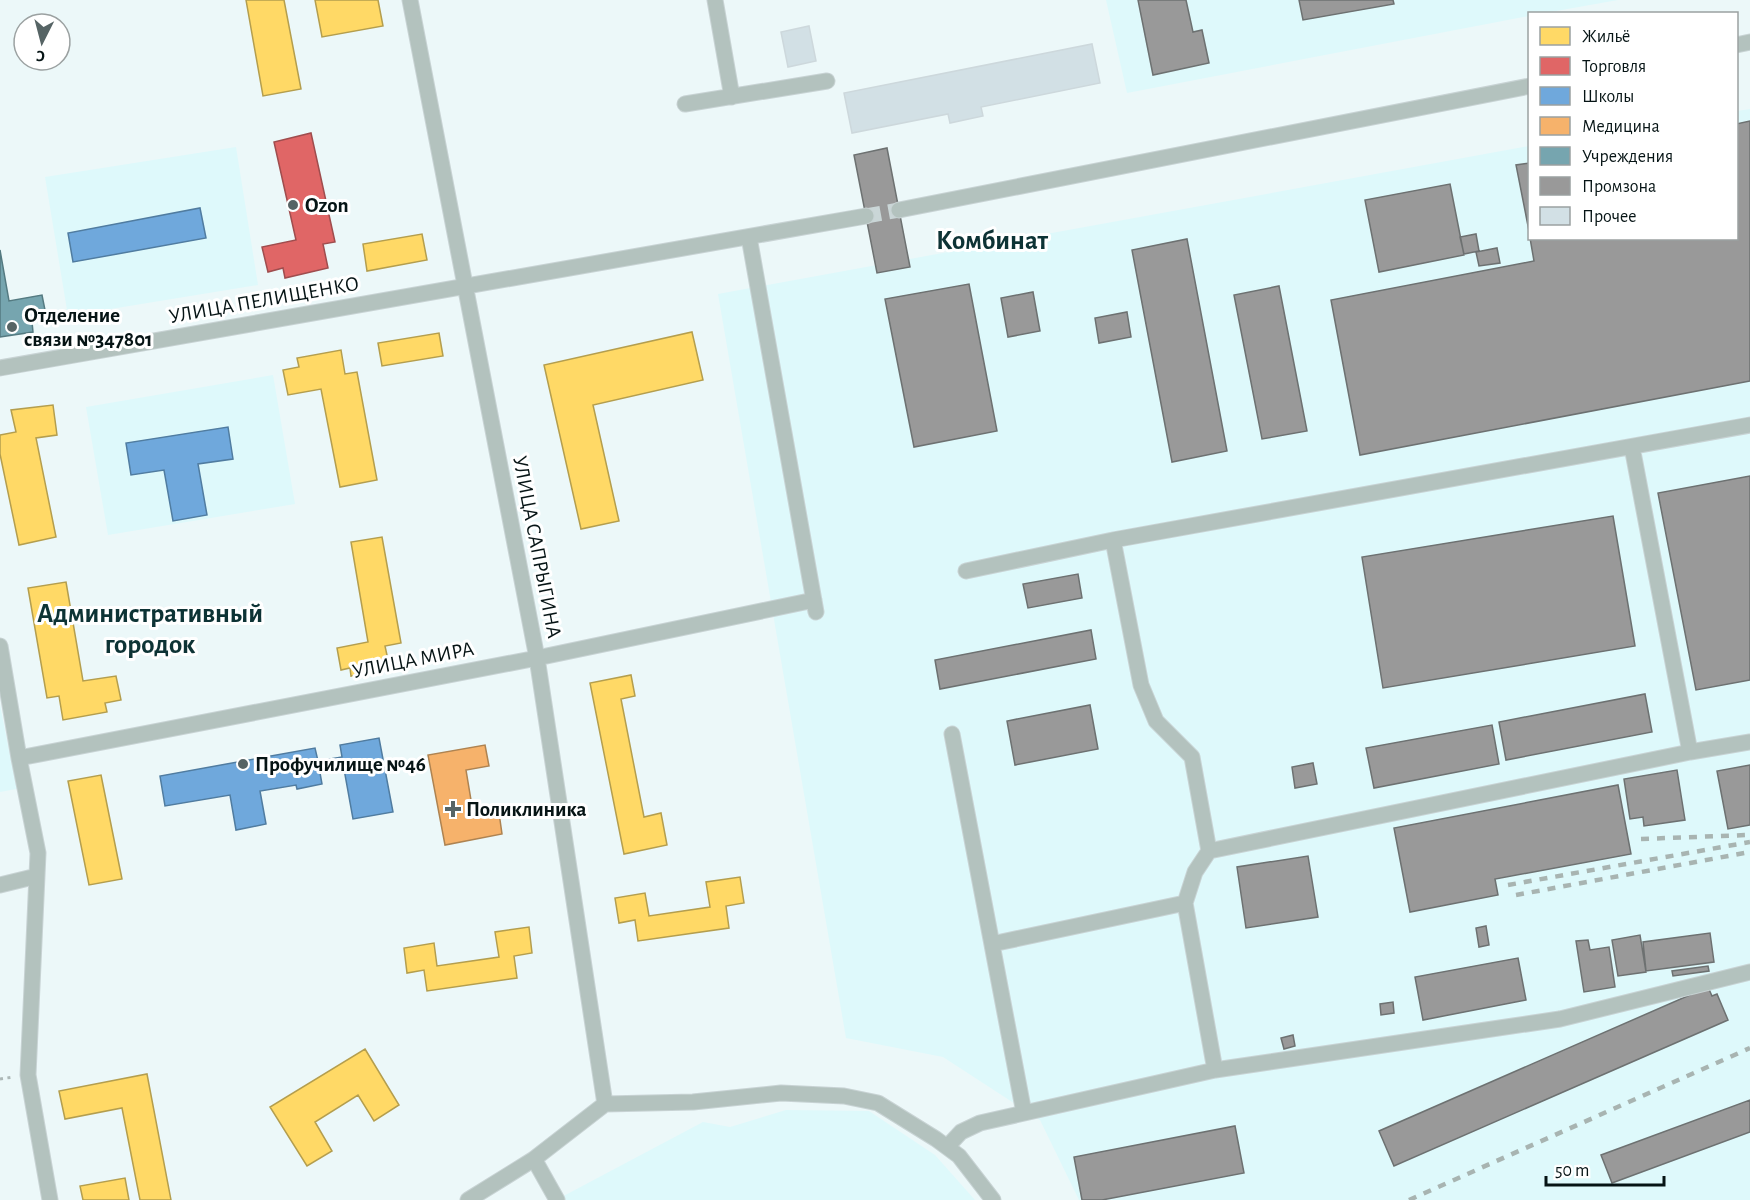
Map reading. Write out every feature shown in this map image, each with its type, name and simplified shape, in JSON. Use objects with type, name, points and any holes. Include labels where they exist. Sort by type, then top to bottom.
[{"type":"street","name":"УЛИЦА САПРЫГИНА","points":[[410,0],[537,658],[605,1104]]},
{"type":"street","points":[[715,0],[732,97]]},
{"type":"street","points":[[685,104],[827,81]]},
{"type":"street","points":[[898,210],[1528,86]]},
{"type":"street","name":"УЛИЦА ПЕЛИЩЕНКО","points":[[0,368],[866,216]]},
{"type":"street","name":"УЛИЦА МИРА","points":[[19,758],[815,606],[749,237]]},
{"type":"street","points":[[966,571],[1113,540],[1750,425]]},
{"type":"street","points":[[1632,447],[1690,752]]},
{"type":"street","points":[[1113,540],[1141,685],[1156,721],[1192,757],[1209,851],[1196,872],[1185,903],[1215,1070]]},
{"type":"street","points":[[0,646],[38,853],[28,1075],[50,1200]]},
{"type":"street","points":[[952,734],[1024,1113]]},
{"type":"street","points":[[1209,851],[1690,752],[1750,742]]},
{"type":"street","points":[[0,885],[37,876]]},
{"type":"street","points":[[992,944],[1185,903]]},
{"type":"street","points":[[946,1147],[961,1132],[980,1123],[1215,1070],[1560,1019],[1750,972]]},
{"type":"street","points":[[468,1200],[534,1159],[605,1104],[693,1102],[781,1093],[844,1096],[878,1103],[959,1156],[993,1200]]},
{"type":"street","points":[[534,1159],[557,1200]]},
{"type":"shaded area","points":[[1106,0],[1618,0],[1551,12],[1528,12],[1528,16],[1127,93]]},
{"type":"shaded area","points":[[1750,109],[1750,1200],[1079,1200],[1040,1120],[943,1057],[846,1038],[718,294],[1528,146],[1528,240],[1738,240],[1738,111]]},
{"type":"shaded area","points":[[236,147],[258,285],[68,316],[45,177]]},
{"type":"shaded area","points":[[273,375],[295,504],[108,535],[86,407]]},
{"type":"shaded area","points":[[0,705],[12,765],[19,765],[22,788],[0,792]]},
{"type":"shaded area","points":[[786,1110],[869,1111],[935,1155],[975,1200],[556,1200],[703,1122],[730,1127]]},
{"type":"building: Жильё","points":[[246,0],[284,0],[301,89],[263,96]]},
{"type":"building: Жильё","points":[[315,0],[378,0],[383,26],[322,37]]},
{"type":"building: Жильё","points":[[422,234],[427,260],[367,271],[363,244]]},
{"type":"building: Жильё","points":[[692,332],[703,380],[593,405],[619,521],[581,529],[544,365]]},
{"type":"building: Жильё","points":[[439,333],[443,356],[382,366],[378,343]]},
{"type":"building: Жильё","points":[[341,350],[345,374],[357,372],[377,480],[340,487],[321,389],[288,395],[283,370],[299,367],[297,358]]},
{"type":"building: Жильё","points":[[53,405],[57,435],[36,438],[56,537],[19,545],[0,454],[0,435],[16,432],[11,410]]},
{"type":"building: Жильё","points":[[382,537],[401,643],[385,646],[390,669],[351,676],[350,668],[341,670],[337,648],[368,642],[351,542]]},
{"type":"building: Жильё","points":[[66,582],[83,681],[116,676],[121,700],[105,703],[107,712],[63,720],[59,696],[47,698],[28,588]]},
{"type":"building: Жильё","points":[[631,675],[635,696],[621,699],[644,817],[661,813],[667,845],[624,854],[590,683]]},
{"type":"building: Жильё","points":[[101,775],[122,879],[89,885],[68,781]]},
{"type":"building: Жильё","points":[[740,877],[744,903],[726,906],[729,928],[638,941],[635,920],[619,923],[615,898],[645,893],[649,916],[710,907],[706,882]]},
{"type":"building: Жильё","points":[[529,927],[532,953],[514,956],[517,978],[427,991],[424,970],[407,973],[404,948],[434,943],[437,966],[499,957],[495,932]]},
{"type":"building: Жильё","points":[[365,1049],[399,1105],[374,1121],[358,1095],[315,1122],[332,1151],[307,1166],[270,1107]]},
{"type":"building: Жильё","points":[[147,1074],[171,1200],[140,1200],[122,1108],[65,1119],[59,1091]]},
{"type":"building: Жильё","points":[[125,1178],[129,1200],[83,1200],[80,1186]]},
{"type":"building: Торговля","points":[[311,133],[335,242],[323,244],[328,268],[285,278],[283,268],[268,272],[262,247],[296,240],[274,142]]},
{"type":"building: Школы","points":[[200,208],[206,238],[73,262],[68,233]]},
{"type":"building: Школы","points":[[228,427],[233,459],[198,464],[207,515],[173,521],[164,470],[131,475],[126,443]]},
{"type":"building: Школы","points":[[379,738],[393,812],[353,819],[344,769],[320,773],[322,784],[297,789],[296,785],[260,791],[266,824],[236,830],[230,795],[165,806],[160,776],[315,748],[318,761],[342,757],[340,745]]},
{"type":"building: Медицина","points":[[485,745],[489,766],[466,770],[474,818],[499,813],[502,834],[445,845],[428,755]]},
{"type":"building: Учреждения","points":[[0,250],[9,301],[42,295],[47,320],[32,322],[33,332],[0,337]]},
{"type":"building: Промзона","points":[[1138,0],[1186,0],[1193,32],[1202,30],[1209,63],[1153,75]]},
{"type":"building: Промзона","points":[[1299,0],[1393,0],[1394,4],[1303,20]]},
{"type":"building: Промзона","points":[[1750,121],[1750,381],[1360,455],[1331,300],[1534,261],[1530,240],[1738,240],[1738,124]]},
{"type":"building: Промзона","points":[[887,148],[910,267],[877,273],[854,155]]},
{"type":"building: Промзона","points":[[1528,163],[1528,226],[1516,165]]},
{"type":"building: Промзона","points":[[1450,184],[1464,255],[1379,272],[1365,200]]},
{"type":"building: Промзона","points":[[1476,234],[1479,251],[1464,254],[1460,237]]},
{"type":"building: Промзона","points":[[1187,239],[1227,451],[1172,462],[1132,250]]},
{"type":"building: Промзона","points":[[1497,248],[1500,263],[1479,266],[1476,252]]},
{"type":"building: Промзона","points":[[969,284],[997,431],[914,447],[885,299]]},
{"type":"building: Промзона","points":[[1279,286],[1307,431],[1262,439],[1234,295]]},
{"type":"building: Промзона","points":[[1033,292],[1040,331],[1008,337],[1001,298]]},
{"type":"building: Промзона","points":[[1127,312],[1131,337],[1099,343],[1095,318]]},
{"type":"building: Промзона","points":[[1750,476],[1750,680],[1696,690],[1658,493]]},
{"type":"building: Промзона","points":[[1613,516],[1635,646],[1383,688],[1362,557]]},
{"type":"building: Промзона","points":[[1078,574],[1082,598],[1028,608],[1023,584]]},
{"type":"building: Промзона","points":[[1091,630],[1096,659],[940,689],[935,660]]},
{"type":"building: Промзона","points":[[1645,694],[1652,732],[1506,760],[1499,722]]},
{"type":"building: Промзона","points":[[1090,705],[1098,749],[1015,765],[1007,721]]},
{"type":"building: Промзона","points":[[1492,725],[1499,764],[1374,788],[1366,748]]},
{"type":"building: Промзона","points":[[1313,763],[1317,784],[1295,788],[1292,767]]},
{"type":"building: Промзона","points":[[1750,765],[1750,825],[1728,829],[1717,771]]},
{"type":"building: Промзона","points":[[1677,770],[1685,820],[1644,826],[1643,817],[1630,819],[1624,779]]},
{"type":"building: Промзона","points":[[1618,785],[1631,854],[1495,879],[1498,895],[1410,912],[1394,828]]},
{"type":"building: Промзона","points":[[1308,856],[1318,917],[1246,928],[1237,867]]},
{"type":"building: Промзона","points":[[1486,926],[1489,945],[1479,947],[1476,928]]},
{"type":"building: Промзона","points":[[1710,933],[1714,962],[1646,971],[1643,942]]},
{"type":"building: Промзона","points":[[1640,935],[1646,972],[1618,976],[1612,940]]},
{"type":"building: Промзона","points":[[1588,940],[1590,950],[1609,947],[1615,987],[1584,992],[1576,941]]},
{"type":"building: Промзона","points":[[1518,958],[1526,1000],[1423,1020],[1415,977]]},
{"type":"building: Промзона","points":[[1708,966],[1709,971],[1673,976],[1672,971]]},
{"type":"building: Промзона","points":[[1708,987],[1712,996],[1717,994],[1728,1020],[1394,1166],[1379,1131]]},
{"type":"building: Промзона","points":[[1393,1002],[1394,1013],[1381,1015],[1380,1004]]},
{"type":"building: Промзона","points":[[1293,1035],[1295,1046],[1284,1049],[1281,1038]]},
{"type":"building: Промзона","points":[[1750,1100],[1750,1132],[1612,1183],[1601,1155]]},
{"type":"building: Промзона","points":[[1235,1126],[1244,1173],[1102,1200],[1082,1200],[1074,1157]]},
{"type":"building: Прочее","points":[[809,26],[816,61],[788,67],[781,32]]},
{"type":"building: Прочее","points":[[1092,44],[1100,83],[981,107],[983,116],[950,123],[948,114],[852,133],[844,93]]},
{"type":"tunnel","points":[[866,216],[899,210]]},
{"type":"railway","points":[[1641,839],[1747,835]]},
{"type":"railway","points":[[1508,885],[1750,842]]},
{"type":"railway","points":[[1516,895],[1750,852]]},
{"type":"railway","points":[[1409,1200],[1750,1048]]},
{"type":"place","name":"Ozon","points":[[293,205]]},
{"type":"place","name":"Отделение связи №347801","points":[[12,327]]},
{"type":"place","name":"Профучилище №46","points":[[243,764]]},
{"type":"place","name":"Поликлиника","points":[[453,809]]},
{"type":"district","name":"Комбинат","points":[[992,240]]},
{"type":"district","name":"Административный городок","points":[[150,628]]}]
